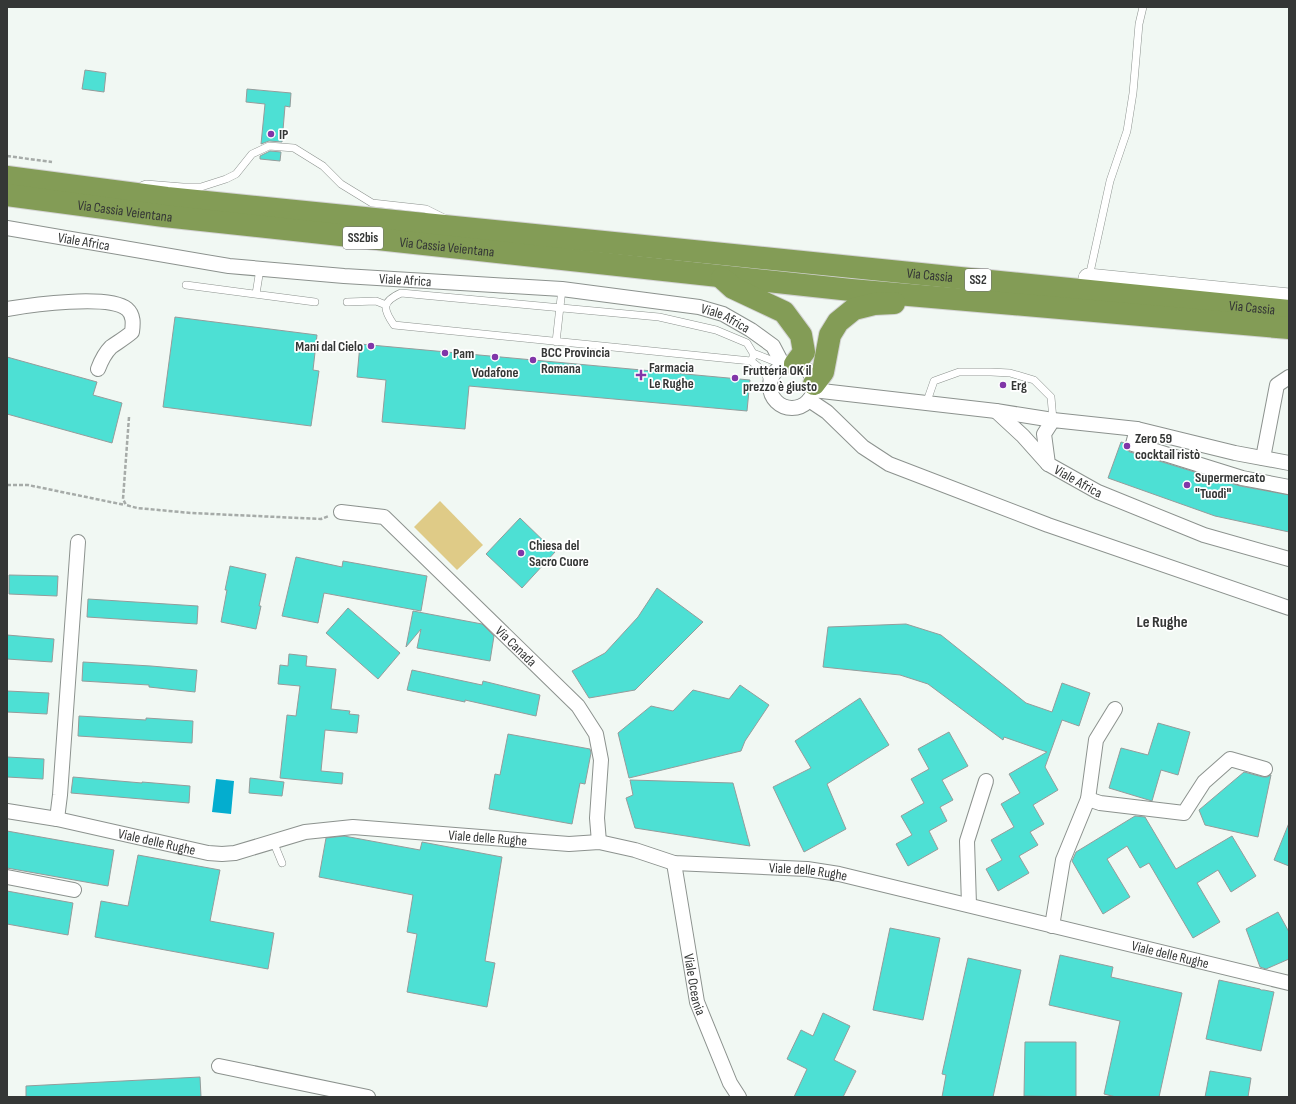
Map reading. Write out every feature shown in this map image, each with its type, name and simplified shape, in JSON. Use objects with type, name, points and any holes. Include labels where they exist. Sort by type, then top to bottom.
[{"type":"highway","name":"Via Cassia Veientana","points":[[7,177],[167,198],[667,248]]},
{"type":"highway","name":"Via Cassia Veientana","points":[[7,194],[164,216],[720,276]]},
{"type":"highway","name":"Via Cassia","points":[[667,248],[1289,311]]},
{"type":"highway","points":[[855,268],[891,259],[1088,278]]},
{"type":"highway","points":[[720,276],[733,288],[784,312],[801,335],[804,352],[785,366]]},
{"type":"highway","name":"Via Cassia","points":[[720,276],[850,290],[1289,328]]},
{"type":"highway","points":[[812,391],[823,372],[830,335],[838,322],[854,309],[874,304],[908,303],[933,296]]},
{"type":"street","name":"Viale Africa","points":[[7,228],[229,266],[344,276],[562,289],[699,307],[723,314],[751,330],[773,346],[785,366],[800,365],[809,372],[812,376],[812,391],[826,412],[863,447],[889,464],[1048,524],[1289,608]]},
{"type":"street","points":[[1088,278],[1289,298]]},
{"type":"street","points":[[7,309],[38,304],[80,301],[110,303],[126,308],[131,315],[133,324],[132,332],[111,348],[102,358],[98,369]]},
{"type":"street","points":[[785,366],[771,377],[770,388],[773,397],[778,403],[790,408],[798,407],[804,404],[812,391],[996,411],[1053,420],[1137,429],[1235,453],[1289,463]]},
{"type":"street","points":[[1263,458],[1283,385],[1289,377]]},
{"type":"street","points":[[996,411],[1023,436],[1048,464]]},
{"type":"street","name":"Viale Africa","points":[[1053,420],[1044,434],[1048,464],[1098,492],[1204,535],[1289,559]]},
{"type":"street","points":[[1137,429],[1133,444],[1242,478],[1289,487]]},
{"type":"street","name":"Via Canada","points":[[341,512],[384,517],[578,706],[596,734],[601,760],[598,818],[600,842]]},
{"type":"street","points":[[57,819],[61,787],[78,542]]},
{"type":"street","points":[[1052,926],[1063,860],[1088,800],[1096,740],[1115,709]]},
{"type":"street","points":[[1088,800],[1100,803],[1184,813],[1204,782],[1230,759],[1265,769]]},
{"type":"street","points":[[969,905],[967,841],[986,781]]},
{"type":"street","name":"Viale delle Rughe","points":[[7,810],[57,819],[208,853],[235,853],[305,832],[353,827],[570,844],[600,842],[635,850],[674,863],[807,869],[839,874],[1289,983]]},
{"type":"street","name":"Viale Oceania","points":[[674,863],[697,1002],[730,1083],[739,1097]]},
{"type":"street","points":[[7,877],[74,890]]},
{"type":"street","points":[[219,1066],[368,1097]]},
{"type":"lane","points":[[1088,278],[1110,181],[1127,131],[1133,93],[1139,24],[1142,7]]},
{"type":"lane","points":[[115,191],[146,184],[201,187],[226,179],[236,174],[252,154],[270,146],[294,148],[322,166],[341,184],[372,203],[426,209],[462,227]]},
{"type":"lane","points":[[256,294],[260,269]]},
{"type":"lane","points":[[186,285],[315,302]]},
{"type":"lane","points":[[556,342],[562,289]]},
{"type":"lane","points":[[751,361],[753,357],[747,344],[716,330],[659,317],[401,293],[391,298],[386,305],[386,314],[394,325],[751,361],[765,372],[770,388]]},
{"type":"lane","points":[[346,302],[376,300],[386,305]]},
{"type":"lane","points":[[752,353],[785,366]]},
{"type":"lane","points":[[926,404],[934,381],[959,372],[1010,373],[1034,380],[1051,397],[1053,420]]},
{"type":"lane","points":[[273,841],[282,863]]},
{"type":"path","points":[[7,156],[52,162]]},
{"type":"path","points":[[126,505],[123,499],[129,416]]},
{"type":"path","points":[[7,485],[28,486],[137,508],[191,513],[321,519],[341,512]]},
{"type":"shaded area","points":[[440,501],[483,545],[457,570],[414,527]]},
{"type":"water","points":[[216,779],[234,781],[231,814],[212,812]]},
{"type":"building","points":[[85,70],[106,73],[104,92],[82,89]]},
{"type":"building","points":[[247,89],[291,93],[290,107],[285,106],[282,142],[269,141],[261,144],[265,104],[246,102]]},
{"type":"building","points":[[270,151],[281,152],[280,161],[260,159],[260,156]]},
{"type":"building","points":[[175,317],[317,335],[313,370],[319,371],[311,426],[163,407]]},
{"type":"building","points":[[360,344],[750,380],[747,411],[469,386],[465,429],[382,422],[386,380],[357,377]]},
{"type":"building","points":[[7,357],[97,382],[93,395],[122,403],[112,443],[7,414]]},
{"type":"building","name":"Supermercato \"Tuodì\"","points":[[1121,442],[1125,443],[1127,450],[1130,452],[1240,486],[1289,495],[1289,532],[1215,516],[1108,478]]},
{"type":"building","name":"Chiesa del Sacro Cuore","points":[[520,518],[555,552],[522,588],[486,554]]},
{"type":"building","points":[[296,557],[342,567],[343,561],[427,576],[421,611],[324,593],[318,623],[282,616]]},
{"type":"building","points":[[230,566],[266,574],[256,629],[221,622]]},
{"type":"building","points":[[9,575],[58,576],[57,596],[9,594]]},
{"type":"building","points":[[657,588],[703,622],[635,690],[589,698],[572,671],[605,653],[638,617]]},
{"type":"building","points":[[88,599],[198,606],[197,624],[87,617]]},
{"type":"building","points":[[348,608],[400,653],[378,679],[326,633]]},
{"type":"building","points":[[413,611],[482,624],[494,636],[490,661],[417,648],[421,629],[406,647]]},
{"type":"building","points":[[906,624],[941,635],[1026,703],[1052,712],[1062,683],[1090,693],[1079,726],[1062,720],[1045,767],[1058,790],[1033,805],[1044,824],[1030,832],[1038,845],[1019,856],[1029,873],[998,891],[986,869],[1002,860],[991,840],[1014,827],[1001,804],[1020,793],[1009,774],[1047,752],[1004,737],[1003,740],[928,684],[900,675],[823,667],[828,627]]},
{"type":"building","points":[[7,635],[54,639],[52,662],[7,659]]},
{"type":"building","points":[[289,654],[307,656],[306,666],[336,669],[331,709],[350,711],[349,714],[359,715],[357,733],[325,730],[321,771],[343,773],[342,784],[280,778],[287,715],[296,716],[300,686],[278,684],[280,665],[288,666]]},
{"type":"building","points":[[83,662],[197,670],[195,692],[149,687],[149,685],[82,681]]},
{"type":"building","points":[[412,670],[482,685],[483,681],[540,695],[536,716],[465,700],[465,702],[407,690]]},
{"type":"building","points":[[740,685],[769,705],[745,741],[741,751],[629,778],[618,733],[651,706],[673,711],[693,690],[729,699]]},
{"type":"building","points":[[7,691],[49,693],[47,714],[7,712]]},
{"type":"building","points":[[860,698],[889,745],[827,784],[846,829],[804,852],[773,787],[811,768],[795,741]]},
{"type":"building","points":[[79,716],[193,721],[192,743],[78,736]]},
{"type":"building","points":[[1158,723],[1190,732],[1178,775],[1161,770],[1152,801],[1109,788],[1121,748],[1148,755]]},
{"type":"building","points":[[949,732],[968,766],[942,780],[953,800],[940,807],[947,821],[929,831],[938,849],[908,866],[896,844],[912,835],[901,816],[924,803],[911,779],[929,769],[918,749]]},
{"type":"building","points":[[508,734],[590,749],[591,753],[585,784],[580,783],[572,824],[489,809],[495,774],[500,775]]},
{"type":"building","points":[[7,757],[44,759],[43,779],[7,777]]},
{"type":"building","points":[[1244,772],[1263,777],[1271,775],[1258,837],[1205,825],[1199,810]]},
{"type":"building","points":[[73,777],[190,786],[189,803],[71,793]]},
{"type":"building","points":[[250,778],[284,782],[282,796],[249,793]]},
{"type":"building","points":[[630,780],[733,783],[750,846],[635,828],[626,798],[633,795]]},
{"type":"building","points":[[1135,816],[1145,817],[1176,869],[1232,836],[1256,876],[1231,892],[1218,870],[1197,883],[1220,922],[1193,938],[1149,863],[1140,868],[1127,846],[1107,859],[1130,897],[1103,914],[1072,861],[1076,852]]},
{"type":"building","points":[[1289,823],[1289,866],[1274,860]]},
{"type":"building","points":[[7,831],[114,850],[108,886],[7,868]]},
{"type":"building","points":[[344,836],[420,850],[422,842],[502,857],[485,961],[495,963],[487,1007],[407,992],[417,934],[407,932],[413,895],[319,877],[326,838]]},
{"type":"building","points":[[138,855],[220,870],[210,921],[274,933],[268,969],[95,937],[101,901],[128,906]]},
{"type":"building","points":[[7,891],[73,903],[68,935],[7,924]]},
{"type":"building","points":[[1278,912],[1289,932],[1289,959],[1266,969],[1260,967],[1246,929]]},
{"type":"building","points":[[890,928],[940,938],[923,1020],[873,1010]]},
{"type":"building","points":[[1060,955],[1113,967],[1111,977],[1182,993],[1159,1097],[1116,1097],[1104,1094],[1120,1021],[1049,1005]]},
{"type":"building","points":[[968,958],[1021,970],[993,1097],[942,1097],[946,1075],[942,1074]]},
{"type":"building","points":[[1219,980],[1274,992],[1261,1051],[1206,1039]]},
{"type":"building","points":[[823,1013],[850,1026],[834,1060],[856,1071],[843,1097],[794,1097],[807,1069],[787,1059],[801,1030],[813,1036]]},
{"type":"building","points":[[1025,1042],[1076,1042],[1076,1097],[1024,1096]]},
{"type":"building","points":[[1210,1071],[1251,1078],[1248,1097],[1205,1097]]},
{"type":"building","points":[[200,1077],[201,1097],[26,1097],[26,1086]]},
{"type":"place","name":"IP","points":[[271,134]]},
{"type":"place","name":"Mani dal Cielo","points":[[371,346]]},
{"type":"place","name":"Pam","points":[[445,353]]},
{"type":"place","name":"Vodafone","points":[[495,357]]},
{"type":"place","name":"BCC Provincia Romana","points":[[533,360]]},
{"type":"place","name":"Farmacia Le Rughe","points":[[641,375]]},
{"type":"place","name":"Frutteria OK il prezzo è giusto","points":[[735,378]]},
{"type":"place","name":"Erg","points":[[1003,385]]},
{"type":"place","name":"Zero 59 cocktail ristò","points":[[1127,446]]},
{"type":"place","name":"Supermercato \"Tuodì\"","points":[[1187,485]]},
{"type":"place","name":"Chiesa del Sacro Cuore","points":[[521,553]]},
{"type":"district","name":"Le Rughe","points":[[1162,622]]}]
